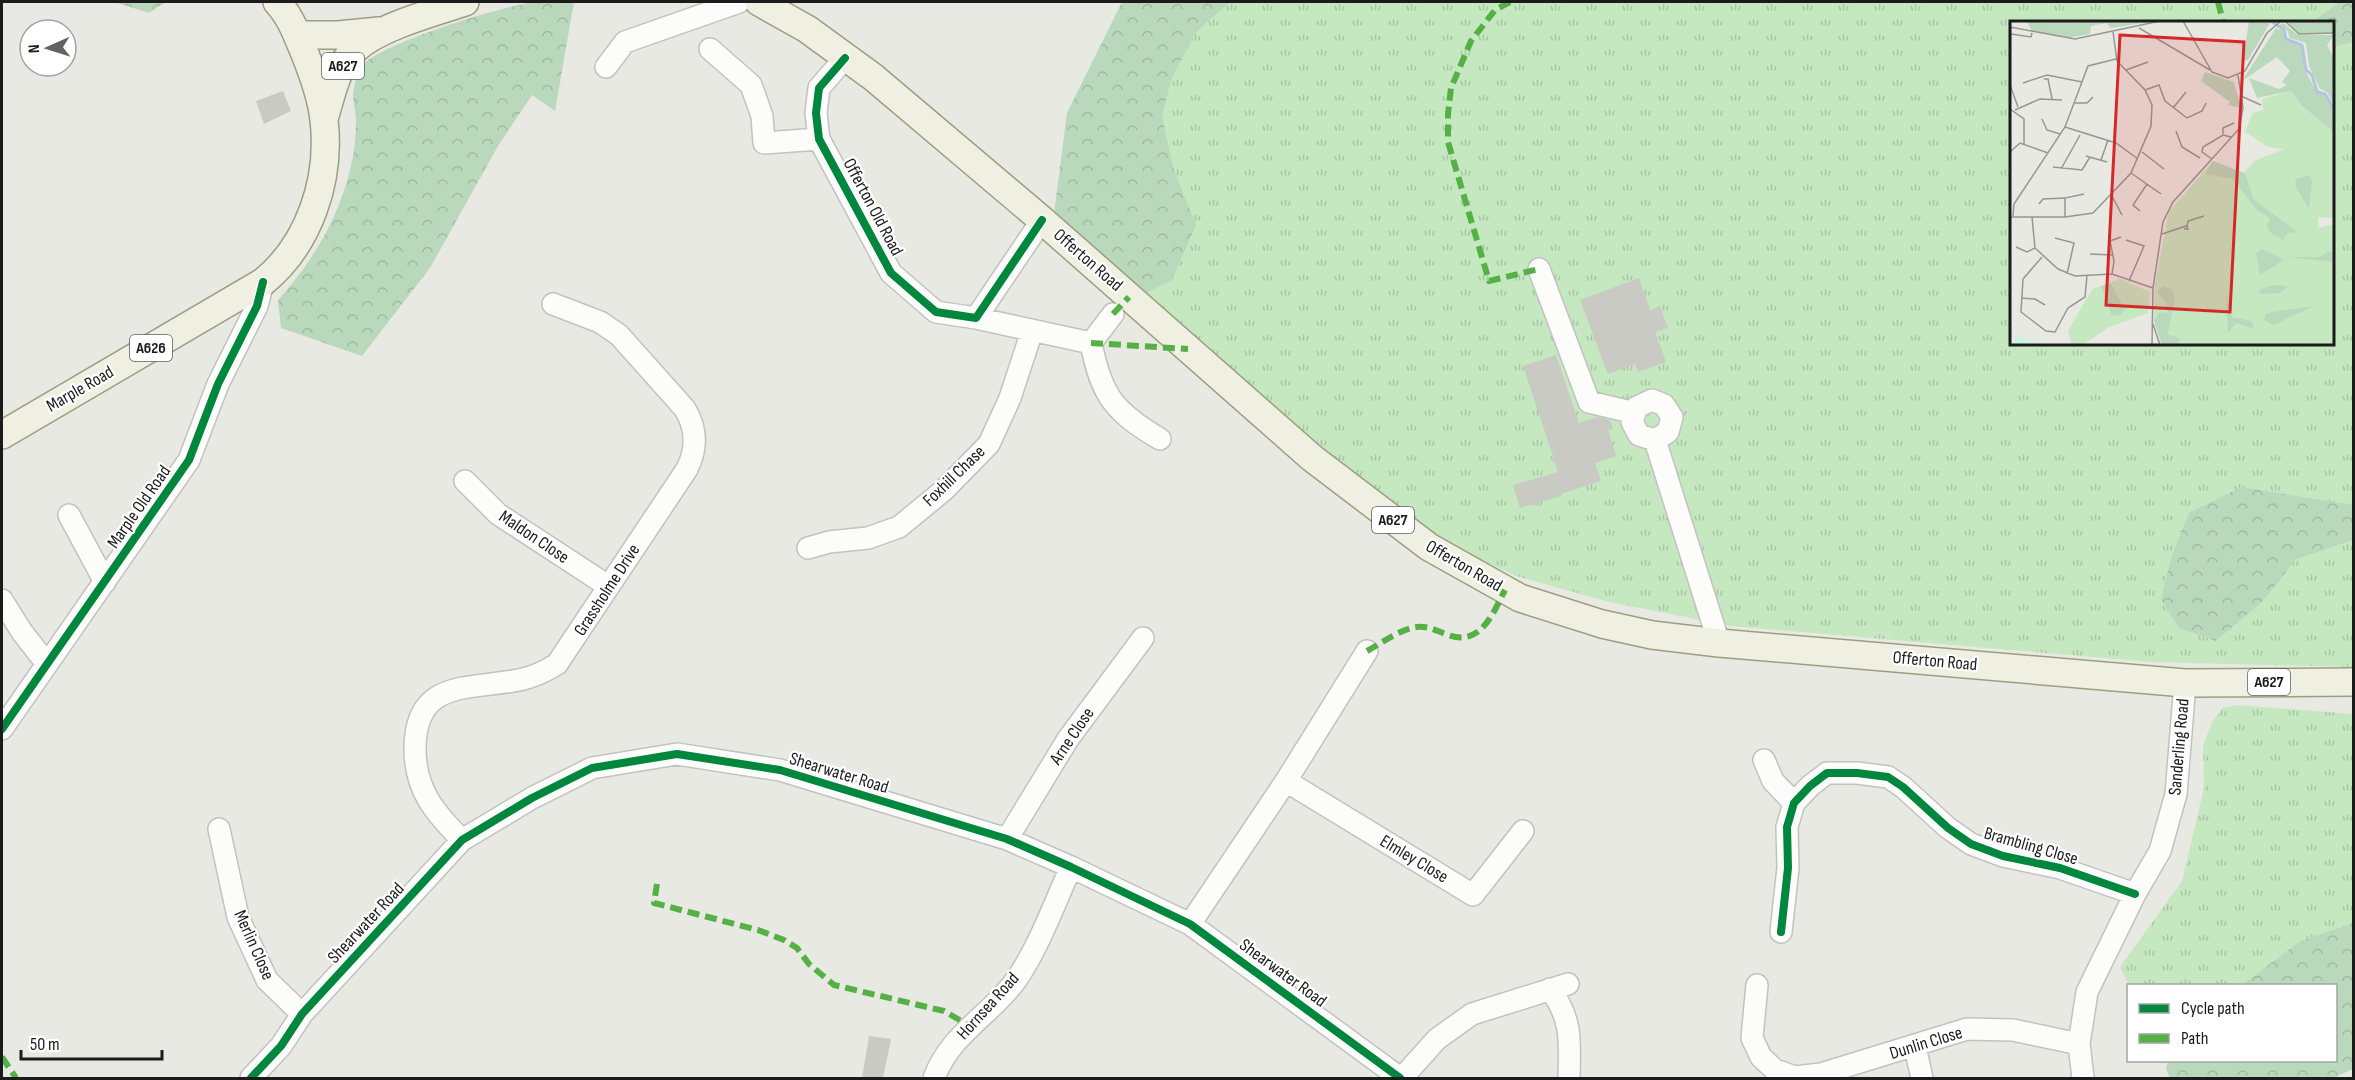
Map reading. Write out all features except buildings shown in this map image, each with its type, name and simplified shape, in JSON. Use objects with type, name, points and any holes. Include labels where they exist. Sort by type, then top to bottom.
[{"type":"main road","name":"Marple Road","points":[[2,435],[260,294],[293,252],[311,216],[321,184],[325,146],[324,119],[310,67],[287,13],[277,2]]},
{"type":"main road","name":"A627","points":[[297,35],[338,35],[384,30],[465,2]]},
{"type":"main road","name":"Offerton Road","points":[[759,2],[807,29],[873,77],[1042,220],[1312,458],[1429,548],[1520,598],[1602,624],[1652,635],[1719,643],[2185,682],[2354,682]]},
{"type":"main road","name":"A627","points":[[324,119],[339,72],[353,50],[384,30]]},
{"type":"street","points":[[606,67],[625,42],[739,2]]},
{"type":"street","points":[[710,49],[751,85],[762,116],[764,143],[819,139]]},
{"type":"street","name":"Offerton Old Road","points":[[845,58],[819,88],[816,113],[819,139],[891,273],[936,312],[1091,342]]},
{"type":"street","points":[[976,318],[1042,220]]},
{"type":"street","points":[[1539,269],[1590,402],[1635,414]]},
{"type":"street","name":"Marple Old Road","points":[[2,729],[189,460],[218,384],[260,294]]},
{"type":"street","name":"Grassholme Drive","points":[[462,840],[439,817],[421,788],[415,760],[415,735],[420,717],[431,700],[450,690],[523,679],[542,673],[557,664],[693,457],[695,444],[692,421],[686,409],[619,335],[600,322],[553,304]]},
{"type":"street","points":[[1113,314],[1091,342],[1096,372],[1110,401],[1134,424],[1160,439]]},
{"type":"street","name":"Foxhill Chase","points":[[808,548],[829,542],[868,538],[899,527],[944,490],[989,444],[1010,398],[1032,331]]},
{"type":"street","points":[[1652,400],[1665,405],[1672,417],[1668,432],[1655,440],[1639,435],[1632,422],[1637,407],[1652,400]]},
{"type":"street","points":[[1655,440],[1719,643]]},
{"type":"street","name":"Maldon Close","points":[[465,481],[498,514],[608,586]]},
{"type":"street","points":[[69,515],[105,582]]},
{"type":"street","points":[[2,600],[22,632],[47,664]]},
{"type":"street","name":"Arne Close","points":[[1006,839],[1068,739],[1143,638]]},
{"type":"street","points":[[1190,924],[1286,781],[1367,651]]},
{"type":"street","name":"Sanderling Road","points":[[2083,1078],[2079,1044],[2087,992],[2135,894],[2160,851],[2176,794],[2185,682]]},
{"type":"street","name":"Shearwater Road","points":[[251,1078],[281,1046],[302,1014],[462,840],[532,798],[592,768],[677,754],[780,770],[1006,839],[1071,867],[1190,924],[1401,1078]]},
{"type":"street","points":[[1764,760],[1773,781],[1794,803],[1787,826],[1788,868],[1781,932]]},
{"type":"street","name":"Brambling Close","points":[[1794,803],[1810,786],[1827,773],[1857,773],[1887,777],[1903,787],[1948,828],[1971,844],[2003,856],[2060,868],[2135,894]]},
{"type":"street","name":"Elmley Close","points":[[1286,781],[1473,894],[1523,831]]},
{"type":"street","name":"Merlin Close","points":[[219,829],[238,917],[267,981],[302,1014]]},
{"type":"street","name":"Hornsea Road","points":[[934,1078],[937,1069],[960,1035],[1016,980],[1071,867]]},
{"type":"street","name":"Dunlin Close","points":[[1757,984],[1752,1038],[1772,1074],[1795,1077],[1821,1074],[1915,1047],[1967,1029],[2013,1030],[2079,1044]]},
{"type":"street","points":[[1401,1078],[1437,1039],[1472,1014],[1559,986],[1561,1004],[1567,1018],[1569,1076]]},
{"type":"street","points":[[1915,1047],[1922,1078]]},
{"type":"green space","points":[[114,2],[166,2],[149,13]]},
{"type":"green space","points":[[535,2],[574,2],[555,111],[532,95],[498,146],[430,268],[362,356],[281,328],[278,300],[315,251],[335,215],[342,196],[353,156],[356,120],[353,92],[360,67],[372,57],[416,37],[496,10]]},
{"type":"green space","points":[[1122,2],[2353,2],[2353,667],[2150,662],[1731,626],[1609,602],[1516,576],[1431,536],[1226,368],[1144,294],[1067,113]]},
{"type":"green space","points":[[1122,2],[1230,2],[1196,32],[1171,80],[1162,117],[1174,170],[1196,225],[1172,280],[1144,294],[1054,213],[1067,113]]},
{"type":"green space","points":[[2339,2],[2353,2],[2353,42],[2334,47],[2334,21],[2314,21]]},
{"type":"green space","points":[[2241,487],[2353,505],[2353,540],[2296,559],[2264,600],[2216,641],[2179,628],[2161,599],[2171,558],[2189,513]]},
{"type":"green space","points":[[2236,705],[2353,714],[2353,923],[2300,941],[2243,984],[2128,984],[2120,967],[2182,881],[2204,788],[2203,746],[2212,722],[2223,708]]},
{"type":"green space","points":[[2353,923],[2353,1069],[2333,1078],[2170,1078],[2166,1069],[2168,1062],[2337,1062],[2337,984],[2243,984],[2300,941]]},
{"type":"marked path","points":[[1510,2],[1495,10],[1471,41],[1451,88],[1448,142],[1489,281],[1539,269]]},
{"type":"marked path","points":[[2218,2],[2223,21]]},
{"type":"marked path","points":[[1113,314],[1129,297]]},
{"type":"marked path","points":[[1091,343],[1188,349]]},
{"type":"marked path","points":[[1367,651],[1398,633],[1417,627],[1430,628],[1459,637],[1469,636],[1484,626],[1505,590]]},
{"type":"marked path","points":[[657,884],[654,903],[758,930],[784,940],[797,948],[809,964],[834,985],[944,1011],[970,1026]]},
{"type":"marked path","points":[[2,1057],[16,1078]]},
{"type":"cycle path","points":[[845,58],[819,88],[816,113],[819,139],[891,273],[936,312],[976,318],[1042,220]]},
{"type":"cycle path","points":[[2,729],[189,460],[218,384],[257,306],[263,282]]},
{"type":"cycle path","points":[[251,1078],[281,1046],[302,1014],[462,840],[532,798],[592,768],[677,754],[780,770],[1007,839],[1071,867],[1190,924],[1400,1078]]},
{"type":"cycle path","points":[[1781,932],[1788,868],[1787,827],[1794,803],[1810,786],[1827,773],[1857,773],[1888,777],[1903,787],[1948,828],[1971,844],[2003,856],[2060,868],[2135,894]]}]
